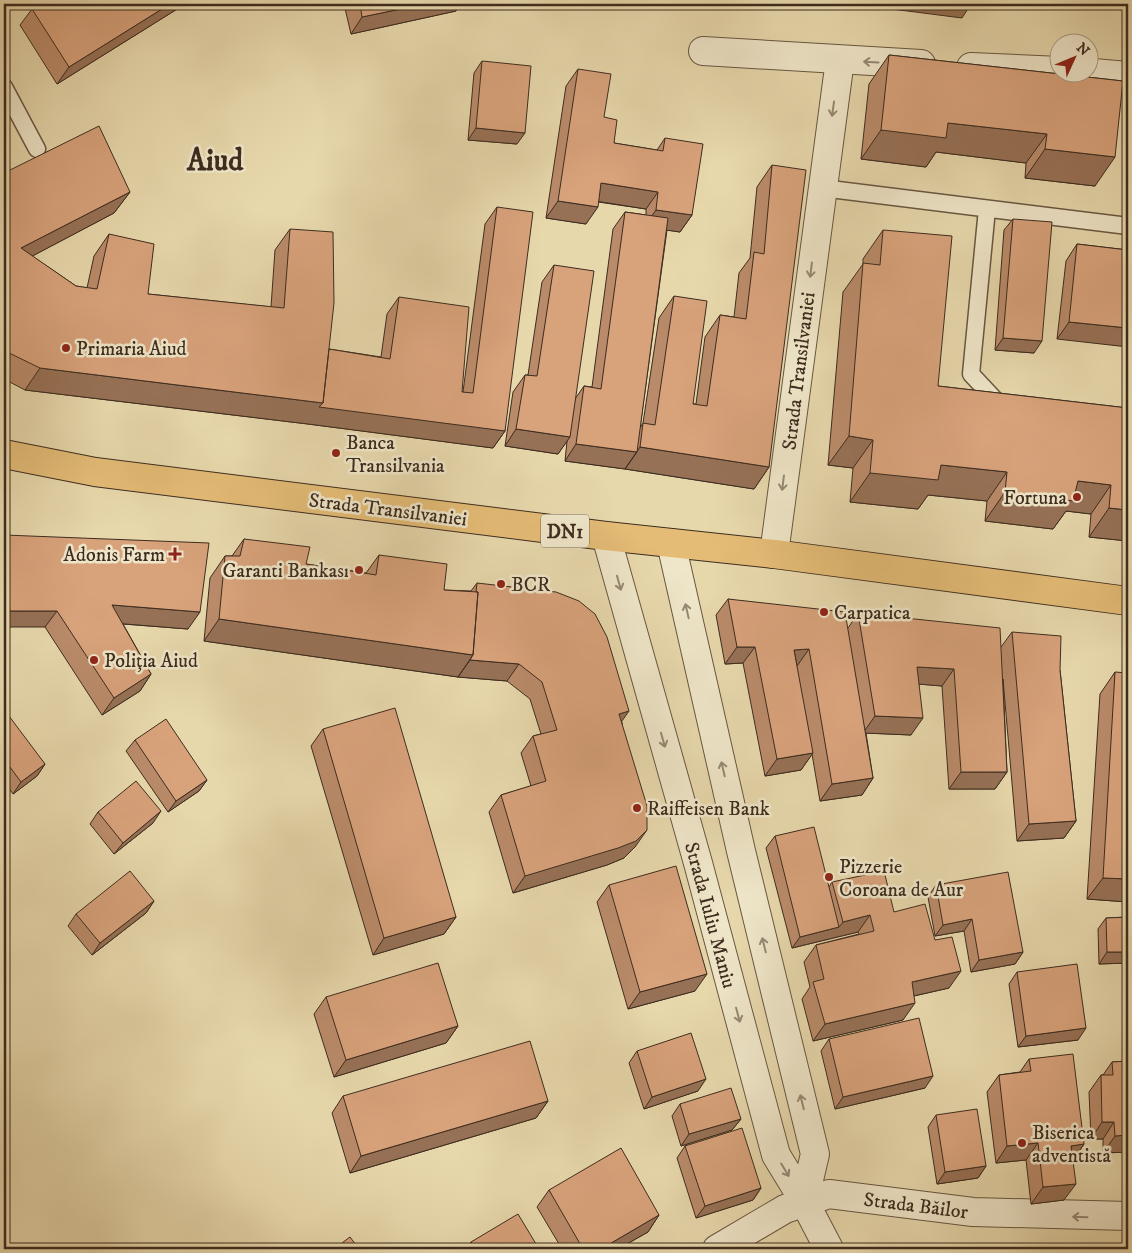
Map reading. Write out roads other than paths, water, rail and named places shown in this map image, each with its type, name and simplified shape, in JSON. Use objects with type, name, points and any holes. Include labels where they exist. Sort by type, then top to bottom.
[{"type":"main road","name":"Strada Transilvaniei","points":[[4,454],[95,472],[606,536],[774,554],[1128,601]]},
{"type":"street","points":[[703,51],[1050,70]]},
{"type":"street","name":"Strada Transilvaniei","points":[[774,554],[840,60]]},
{"type":"street","points":[[1100,74],[1128,76]]},
{"type":"street","name":"Strada Iuliu Maniu","points":[[606,536],[698,863],[776,1155],[804,1201],[828,1249]]},
{"type":"street","points":[[672,543],[741,851],[815,1154],[804,1201]]},
{"type":"street","name":"Strada Băilor","points":[[717,1249],[785,1209],[829,1194],[973,1212],[1128,1216]]},
{"type":"lane","points":[[4,87],[37,149]]},
{"type":"lane","points":[[822,188],[1128,226]]},
{"type":"lane","points":[[987,209],[971,374],[999,404],[1019,406]]},
{"type":"place","name":"Primaria Aiud","points":[[66,348]]},
{"type":"place","name":"Banca Transilvania","points":[[336,453]]},
{"type":"place","name":"Fortuna","points":[[1077,497]]},
{"type":"place","name":"Adonis Farm","points":[[175,554]]},
{"type":"place","name":"Garanti Bankası","points":[[359,570]]},
{"type":"place","name":"BCR","points":[[501,584]]},
{"type":"place","name":"Carpatica","points":[[824,612]]},
{"type":"place","name":"Poliția Aiud","points":[[94,660]]},
{"type":"place","name":"Raiffeisen Bank","points":[[637,808]]},
{"type":"place","name":"Pizzerie Coroana de Aur","points":[[829,877]]},
{"type":"place","name":"Biserica adventistă","points":[[1022,1143]]},
{"type":"district","name":"Aiud","points":[[215,160]]}]
